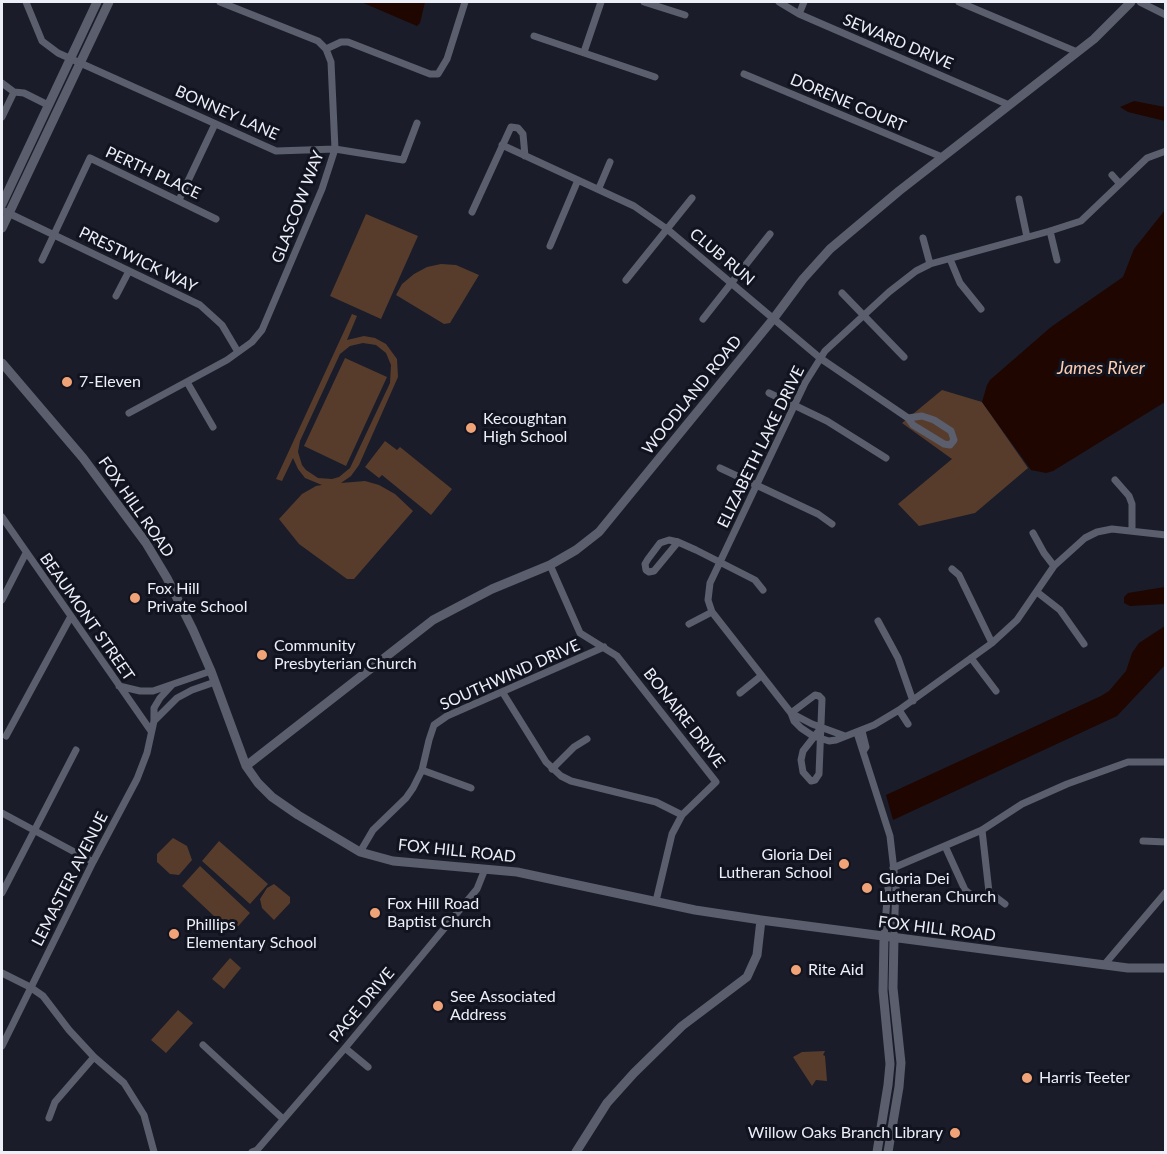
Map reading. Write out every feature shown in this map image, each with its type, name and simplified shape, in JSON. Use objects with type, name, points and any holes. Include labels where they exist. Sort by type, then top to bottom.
[{"type":"main road","points":[[2,204],[97,2]]},
{"type":"main road","points":[[2,228],[5,211],[109,2]]},
{"type":"main road","name":"WOODLAND ROAD","points":[[246,766],[433,620],[492,590],[550,565],[576,550],[599,532],[774,318],[803,279],[830,249],[942,157],[1077,52],[1131,2]]},
{"type":"main road","name":"FOX HILL ROAD","points":[[2,363],[83,458],[146,543],[181,603],[211,671],[246,766],[258,783],[272,797],[360,852],[393,861],[517,872],[695,910],[761,921],[1128,968],[1166,968]]},
{"type":"main road","points":[[576,1152],[607,1103],[634,1073],[682,1026],[747,977],[757,955],[761,921]]},
{"type":"main road","points":[[877,1152],[890,1064],[883,991],[889,938]]},
{"type":"main road","points":[[888,1152],[901,1064],[889,938]]},
{"type":"street","name":"BONNEY LANE","points":[[26,2],[42,41],[49,47],[70,59],[276,151],[335,149],[403,160],[417,123]]},
{"type":"street","points":[[220,2],[318,41],[326,49],[341,42],[348,42],[430,74],[438,74],[447,59],[465,2]]},
{"type":"street","points":[[584,52],[601,2]]},
{"type":"street","points":[[644,2],[685,15]]},
{"type":"street","name":"SEWARD DRIVE","points":[[779,2],[799,14],[1009,105]]},
{"type":"street","points":[[799,14],[804,2]]},
{"type":"street","points":[[959,2],[1077,52]]},
{"type":"street","points":[[1140,2],[1166,15]]},
{"type":"street","points":[[534,36],[655,77]]},
{"type":"street","name":"GLASCOW WAY","points":[[129,413],[238,352],[252,342],[268,319],[322,189],[335,149],[331,62],[326,49]]},
{"type":"street","name":"DORENE COURT","points":[[744,74],[942,157]]},
{"type":"street","points":[[2,83],[14,92],[24,93],[48,105]]},
{"type":"street","points":[[2,117],[14,92]]},
{"type":"street","points":[[179,200],[215,124]]},
{"type":"street","points":[[472,212],[511,127],[518,128],[523,134],[525,156]]},
{"type":"street","name":"CLUB RUN","points":[[502,145],[634,206],[667,229],[820,358],[908,418],[913,425],[944,444],[950,445],[954,440],[951,431],[934,420],[922,416],[908,418]]},
{"type":"street","name":"ELIZABETH LAKE DRIVE","points":[[712,612],[709,606],[708,590],[720,562],[794,405],[825,351],[863,315],[916,271],[930,264],[1081,221],[1148,158],[1166,151]]},
{"type":"street","name":"PERTH PLACE","points":[[54,234],[90,158],[216,219]]},
{"type":"street","points":[[599,188],[610,162]]},
{"type":"street","points":[[1112,175],[1120,184]]},
{"type":"street","points":[[550,246],[578,180]]},
{"type":"street","points":[[626,280],[692,198]]},
{"type":"street","points":[[1019,199],[1028,237]]},
{"type":"street","name":"PRESTWICK WAY","points":[[5,211],[200,305],[222,325],[238,352]]},
{"type":"street","points":[[1050,231],[1057,260]]},
{"type":"street","points":[[42,260],[54,234]]},
{"type":"street","points":[[703,319],[770,234]]},
{"type":"street","points":[[923,238],[930,264]]},
{"type":"street","points":[[950,258],[960,283],[981,309]]},
{"type":"street","points":[[116,296],[129,271]]},
{"type":"street","points":[[842,293],[904,357]]},
{"type":"street","points":[[187,382],[213,427]]},
{"type":"street","points":[[769,393],[827,421],[886,458]]},
{"type":"street","points":[[720,468],[818,514],[832,524]]},
{"type":"street","points":[[1115,480],[1129,496],[1132,504],[1132,531]]},
{"type":"street","name":"BEAUMONT STREET","points":[[2,517],[70,618],[151,731]]},
{"type":"street","points":[[689,624],[712,612],[791,713],[794,721],[817,737],[832,741],[859,732],[899,710],[992,643],[1017,620],[1054,566],[1069,550],[1097,532],[1112,530],[1166,535]]},
{"type":"street","points":[[1032,533],[1054,566]]},
{"type":"street","points":[[678,542],[654,571],[646,570],[646,561],[660,543],[669,540],[678,542],[755,580],[763,590]]},
{"type":"street","points":[[2,600],[26,554]]},
{"type":"street","name":"BONAIRE DRIVE","points":[[550,565],[580,633],[617,656],[716,782],[682,815],[672,834],[656,901]]},
{"type":"street","points":[[952,569],[959,574],[992,643]]},
{"type":"street","points":[[1037,592],[1060,610],[1084,644]]},
{"type":"street","points":[[6,736],[70,618]]},
{"type":"street","points":[[878,621],[897,658],[913,701]]},
{"type":"street","name":"SOUTHWIND DRIVE","points":[[360,852],[373,830],[406,798],[422,770],[434,724],[447,716],[604,647]]},
{"type":"street","points":[[971,658],[996,691]]},
{"type":"street","points":[[118,685],[146,691],[172,685],[211,671]]},
{"type":"street","points":[[740,693],[761,676]]},
{"type":"street","points":[[154,721],[182,695],[215,682]]},
{"type":"street","name":"LEMASTER AVENUE","points":[[2,1046],[141,771],[154,721],[156,703],[172,685]]},
{"type":"street","points":[[503,693],[552,769],[571,781],[656,802],[682,815]]},
{"type":"street","points":[[791,713],[812,697],[819,696],[823,701],[821,728],[817,737],[803,752],[800,762],[803,772],[811,781],[815,780],[819,774],[817,737]]},
{"type":"street","points":[[899,710],[909,724]]},
{"type":"street","points":[[791,713],[821,728],[845,736]]},
{"type":"street","points":[[859,732],[861,748],[864,750],[890,836],[896,888],[889,938]]},
{"type":"street","points":[[552,769],[574,747],[587,739]]},
{"type":"street","points":[[2,893],[76,750]]},
{"type":"street","points":[[893,868],[982,830],[1022,804],[1046,792],[1116,765],[1140,761],[1166,762]]},
{"type":"street","points":[[422,770],[471,788]]},
{"type":"street","points":[[2,813],[93,862]]},
{"type":"street","points":[[982,830],[989,892],[1005,904]]},
{"type":"street","points":[[1143,841],[1166,842]]},
{"type":"street","points":[[945,846],[964,890],[974,897],[985,896],[989,892]]},
{"type":"street","name":"PAGE DRIVE","points":[[252,1152],[257,1150],[282,1118],[345,1048],[477,889],[485,869]]},
{"type":"street","points":[[1104,965],[1166,892]]},
{"type":"street","points":[[2,973],[43,996],[94,1058],[124,1083],[144,1115],[154,1152]]},
{"type":"street","points":[[203,1045],[282,1118]]},
{"type":"street","points":[[345,1048],[368,1067]]},
{"type":"street","points":[[49,1118],[55,1102],[94,1058]]},
{"type":"shaded area","points":[[366,214],[418,236],[381,319],[330,296]]},
{"type":"shaded area","points":[[441,264],[456,265],[479,275],[450,323],[444,324],[396,295],[402,284],[414,274],[427,267]]},
{"type":"shaded area","points":[[352,314],[357,316],[347,340],[364,336],[375,338],[386,344],[397,359],[398,377],[359,465],[351,476],[341,483],[365,481],[379,485],[395,494],[413,511],[354,579],[347,579],[299,544],[279,519],[302,494],[322,485],[305,478],[293,458],[282,481],[276,479]],"holes":[[[363,343],[376,345],[386,353],[391,365],[390,383],[350,468],[339,477],[318,478],[302,465],[298,452],[300,441],[340,354],[350,346]]]},
{"type":"shaded area","points":[[345,358],[387,377],[346,466],[304,446]]},
{"type":"shaded area","points":[[942,390],[982,402],[1028,468],[975,513],[919,526],[898,504],[952,459],[902,423]]},
{"type":"shaded area","points":[[385,441],[397,450],[400,447],[452,489],[431,515],[382,475],[379,478],[365,467]]},
{"type":"shaded area","points":[[173,838],[187,846],[192,860],[179,875],[170,874],[157,862],[157,854]]},
{"type":"shaded area","points":[[219,841],[268,884],[250,904],[202,861]]},
{"type":"shaded area","points":[[200,866],[250,913],[232,933],[182,886]]},
{"type":"shaded area","points":[[274,884],[290,897],[290,903],[274,920],[262,908],[260,899],[267,888]]},
{"type":"shaded area","points":[[230,958],[241,968],[224,989],[212,979]]},
{"type":"shaded area","points":[[178,1010],[193,1023],[166,1053],[151,1040]]},
{"type":"shaded area","points":[[825,1051],[823,1055],[825,1056],[827,1081],[816,1080],[812,1086],[793,1057],[802,1052]]},
{"type":"water","points":[[361,2],[425,2],[420,23],[417,26]]},
{"type":"water","points":[[1134,101],[1165,107],[1165,121],[1128,112],[1120,107]]},
{"type":"water","name":"James River","points":[[1165,210],[1165,402],[1053,471],[1046,473],[1031,470],[982,402],[987,385],[1051,327],[1123,277],[1134,249]]},
{"type":"water","points":[[1165,587],[1165,604],[1130,606],[1124,603],[1124,597],[1128,593]]},
{"type":"water","points":[[1165,626],[1165,665],[1117,716],[893,820],[886,795],[1101,696],[1109,691],[1126,671],[1132,653],[1139,643]]},
{"type":"place","name":"7-Eleven","points":[[67,382]]},
{"type":"place","name":"Kecoughtan High School","points":[[471,428]]},
{"type":"place","name":"Fox Hill Private School","points":[[135,598]]},
{"type":"place","name":"Community Presbyterian Church","points":[[262,655]]},
{"type":"place","name":"Gloria Dei Lutheran School","points":[[844,864]]},
{"type":"place","name":"Gloria Dei Lutheran Church","points":[[867,888]]},
{"type":"place","name":"Fox Hill Road Baptist Church","points":[[375,913]]},
{"type":"place","name":"Phillips Elementary School","points":[[174,934]]},
{"type":"place","name":"Rite Aid","points":[[796,970]]},
{"type":"place","name":"See Associated Address","points":[[438,1006]]},
{"type":"place","name":"Harris Teeter","points":[[1027,1078]]},
{"type":"place","name":"Willow Oaks Branch Library","points":[[955,1133]]}]
